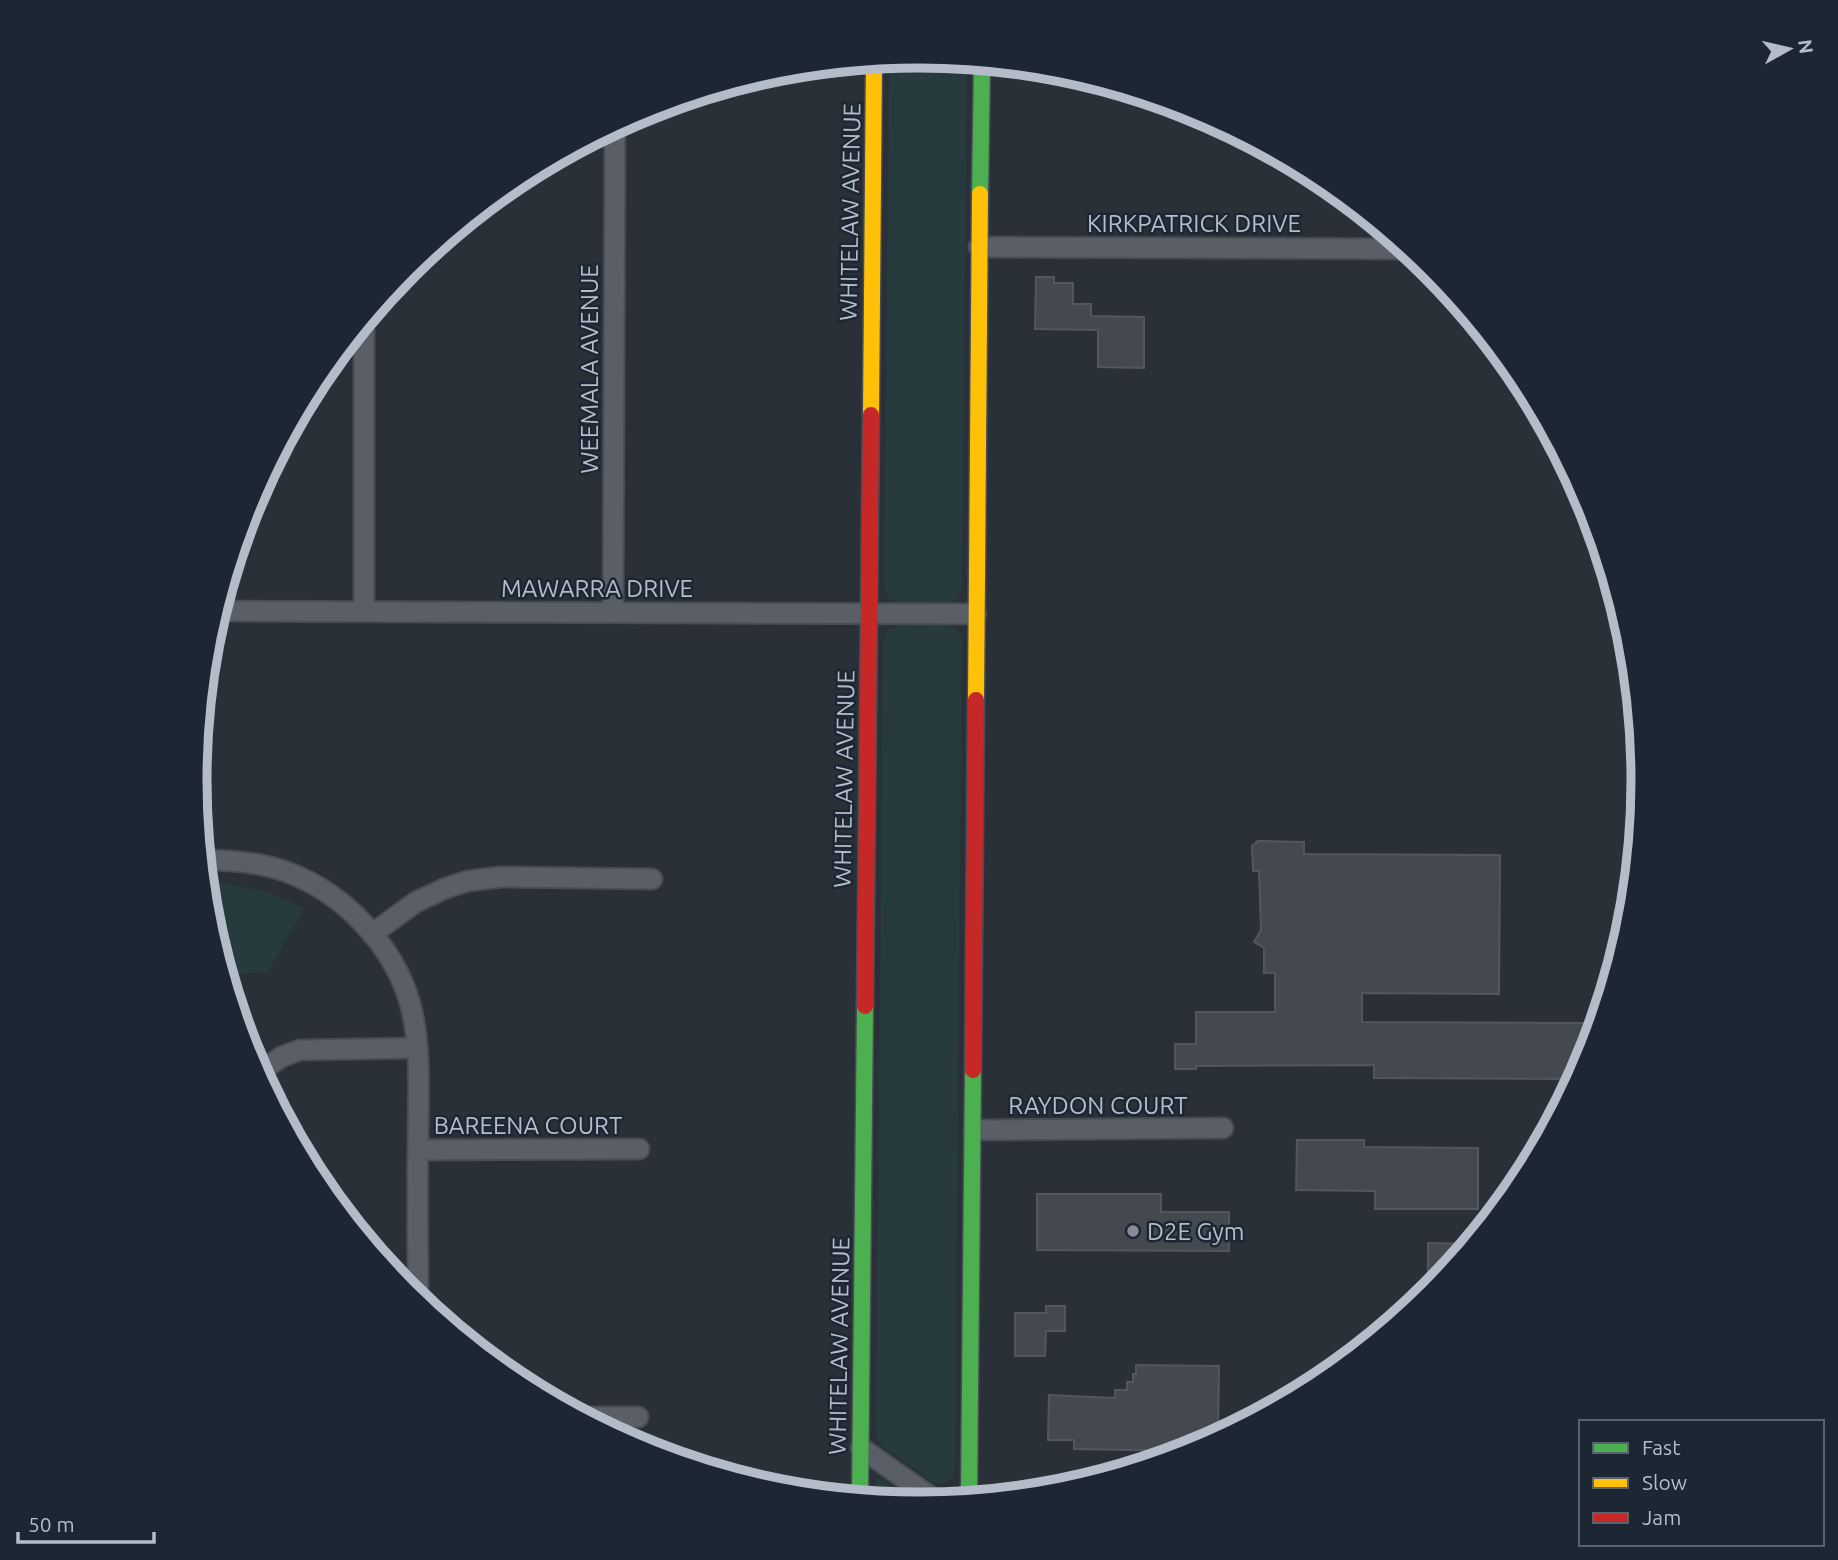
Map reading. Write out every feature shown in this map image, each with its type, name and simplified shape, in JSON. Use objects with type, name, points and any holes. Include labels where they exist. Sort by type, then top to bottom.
[{"type":"street","name":"WHITELAW AVENUE","points":[[860,1489],[874,70]]},
{"type":"street","points":[[970,1490],[982,71]]},
{"type":"street","name":"WEEMALA AVENUE","points":[[613,612],[615,137]]},
{"type":"street","name":"KIRKPATRICK DRIVE","points":[[979,247],[1392,249]]},
{"type":"street","points":[[364,611],[365,334]]},
{"type":"street","name":"MAWARRA DRIVE","points":[[228,611],[976,614]]},
{"type":"street","points":[[212,861],[257,864],[287,872],[331,896],[357,917],[372,934],[398,973],[412,1014],[417,1048],[418,1285]]},
{"type":"street","points":[[372,934],[416,902],[468,881],[501,877],[652,879]]},
{"type":"street","points":[[268,1066],[281,1056],[300,1050],[417,1048]]},
{"type":"street","name":"RAYDON COURT","points":[[974,1130],[1223,1128]]},
{"type":"street","name":"BAREENA COURT","points":[[418,1150],[639,1149]]},
{"type":"street","points":[[602,1417],[638,1417]]},
{"type":"street","points":[[860,1448],[923,1492]]},
{"type":"green space","points":[[889,69],[967,70],[962,587],[958,599],[947,604],[896,603],[888,597],[884,586]]},
{"type":"green space","points":[[900,625],[947,625],[956,629],[962,640],[955,1467],[951,1478],[942,1483],[933,1482],[883,1447],[877,1438],[876,1425],[883,641],[888,630]]},
{"type":"green space","points":[[215,884],[265,891],[304,908],[268,972],[235,974]]},
{"type":"green space","points":[[878,1479],[883,1480],[900,1491],[875,1490],[875,1482]]},
{"type":"building","points":[[1036,277],[1054,277],[1054,283],[1073,283],[1073,304],[1091,304],[1091,316],[1144,317],[1144,368],[1098,367],[1098,330],[1035,329]]},
{"type":"building","points":[[1258,841],[1304,842],[1304,854],[1500,855],[1499,994],[1362,993],[1362,1022],[1588,1023],[1564,1079],[1374,1078],[1374,1065],[1196,1066],[1196,1069],[1175,1069],[1175,1044],[1196,1044],[1196,1012],[1275,1012],[1275,973],[1264,973],[1264,948],[1254,942],[1261,930],[1259,871],[1253,871],[1252,846]]},
{"type":"building","points":[[1297,1140],[1364,1140],[1364,1147],[1478,1148],[1478,1209],[1375,1209],[1375,1191],[1296,1190]]},
{"type":"building","name":"D2E Gym","points":[[1037,1194],[1161,1194],[1161,1212],[1229,1212],[1229,1251],[1037,1250]]},
{"type":"building","points":[[1428,1243],[1458,1244],[1454,1249],[1428,1277]]},
{"type":"building","points":[[1046,1306],[1065,1306],[1065,1331],[1046,1331],[1045,1356],[1015,1356],[1015,1313],[1046,1313]]},
{"type":"building","points":[[1136,1365],[1219,1366],[1218,1425],[1158,1450],[1074,1449],[1074,1440],[1048,1440],[1049,1395],[1115,1398],[1115,1390],[1127,1390],[1127,1382],[1133,1382],[1133,1374],[1136,1374]]},
{"type":"traffic: fast","points":[[980,194],[982,71]]},
{"type":"traffic: fast","points":[[860,1489],[865,1006]]},
{"type":"traffic: fast","points":[[969,1490],[973,1070]]},
{"type":"traffic: slow","points":[[871,415],[874,70]]},
{"type":"traffic: slow","points":[[976,700],[980,194]]},
{"type":"traffic: jam","points":[[865,1006],[871,415]]},
{"type":"traffic: jam","points":[[973,1070],[976,700]]},
{"type":"place","name":"D2E Gym","points":[[1133,1231]]}]
